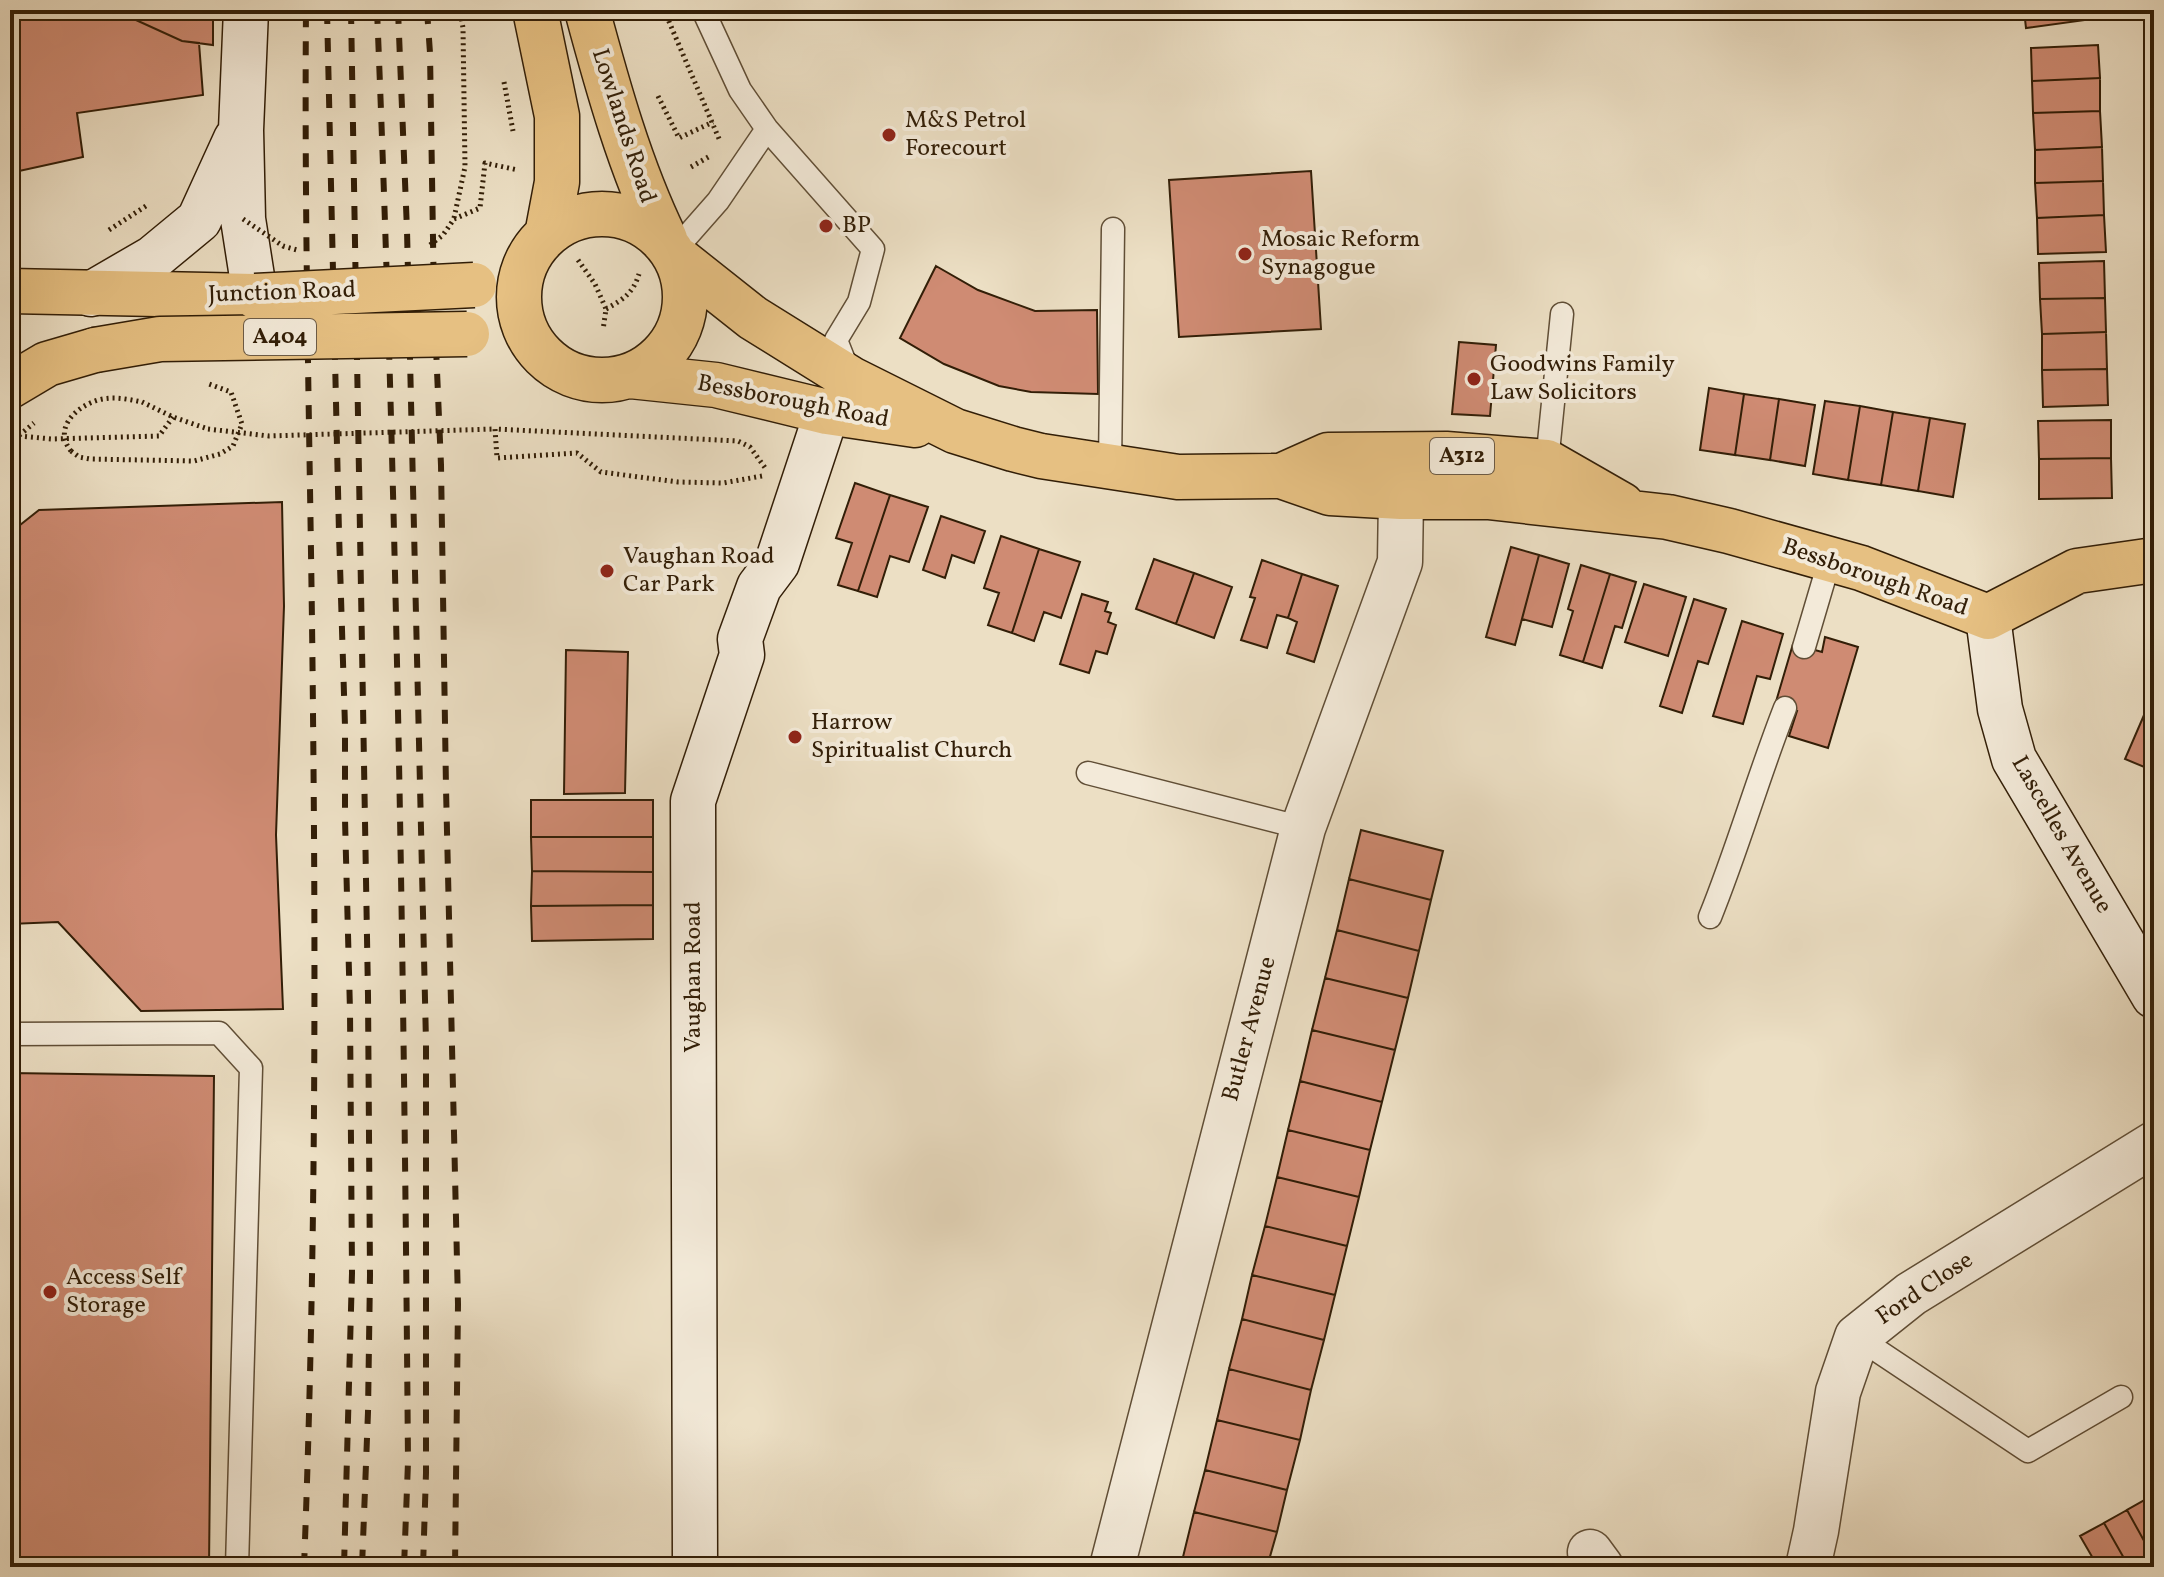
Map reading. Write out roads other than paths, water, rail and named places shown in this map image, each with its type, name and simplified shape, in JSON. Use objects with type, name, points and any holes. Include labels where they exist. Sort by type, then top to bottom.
[{"type":"main road","points":[[535,10],[557,116],[554,245],[522,268],[521,311],[524,328],[538,353]]},
{"type":"main road","name":"Lowlands Road","points":[[587,10],[607,85],[665,256]]},
{"type":"main road","name":"Bessborough Road","points":[[554,245],[561,223],[587,215],[608,212],[640,221],[665,256],[753,318],[839,395]]},
{"type":"main road","name":"Junction Road","points":[[10,291],[255,296],[474,285],[554,245]]},
{"type":"main road","points":[[630,376],[654,363],[672,341],[680,325],[685,296],[665,256]]},
{"type":"main road","name":"Junction Road","points":[[10,386],[47,364],[95,350],[160,339],[467,334],[506,341],[538,353]]},
{"type":"main road","name":"Bessborough Road","points":[[538,353],[571,376],[602,382],[630,376],[839,395],[1013,449],[1178,477],[1281,476],[1330,493],[1488,497],[1635,512],[1729,531],[1830,559],[1988,617],[2077,571],[2154,560]]},
{"type":"main road","name":"Bessborough Road","points":[[1281,476],[1328,455],[1446,454],[1547,462],[1635,512]]},
{"type":"street","points":[[246,10],[241,130],[243,219],[255,296]]},
{"type":"street","points":[[91,294],[153,258],[199,220],[241,130]]},
{"type":"street","name":"Vaughan Road","points":[[695,1567],[693,801],[742,655],[740,639],[759,587],[777,563],[839,395]]},
{"type":"street","name":"Butler Avenue","points":[[1112,1567],[1303,828],[1400,562],[1401,497]]},
{"type":"street","name":"Lascelles Avenue","points":[[1988,617],[2000,709],[2014,759],[2154,996]]},
{"type":"street","name":"Ford Close","points":[[1808,1567],[1838,1392],[1857,1337],[1911,1294],[2154,1144]]},
{"type":"lane","points":[[703,10],[740,90],[767,129],[873,249],[859,302],[836,340],[839,395]]},
{"type":"lane","points":[[665,256],[718,201],[767,129]]},
{"type":"lane","points":[[1110,466],[1113,229]]},
{"type":"lane","points":[[1547,462],[1562,314]]},
{"type":"lane","points":[[1804,647],[1830,559]]},
{"type":"lane","points":[[1710,917],[1785,708]]},
{"type":"lane","points":[[1088,773],[1303,828]]},
{"type":"lane","points":[[10,1034],[219,1033],[251,1068],[237,1567]]},
{"type":"lane","points":[[1857,1337],[2028,1451],[2121,1397]]},
{"type":"railway","points":[[304,1567],[314,1034],[306,10]]},
{"type":"railway","points":[[327,10],[350,1011],[352,1273],[344,1567]]},
{"type":"railway","points":[[351,10],[370,1275],[362,1567]]},
{"type":"railway","points":[[377,10],[395,554],[402,918],[408,1462],[404,1567]]},
{"type":"railway","points":[[398,10],[407,230],[426,1042],[426,1473],[423,1567]]},
{"type":"railway","points":[[427,10],[441,465],[458,1304],[455,1567]]},
{"type":"place","name":"M&S Petrol Forecourt","points":[[889,135]]},
{"type":"place","name":"BP","points":[[826,226]]},
{"type":"place","name":"Mosaic Reform Synagogue","points":[[1245,254]]},
{"type":"place","name":"Goodwins Family Law Solicitors","points":[[1474,379]]},
{"type":"place","name":"Vaughan Road Car Park","points":[[607,571]]},
{"type":"place","name":"Harrow Spiritualist Church","points":[[795,737]]},
{"type":"place","name":"Access Self Storage","points":[[50,1292]]}]
